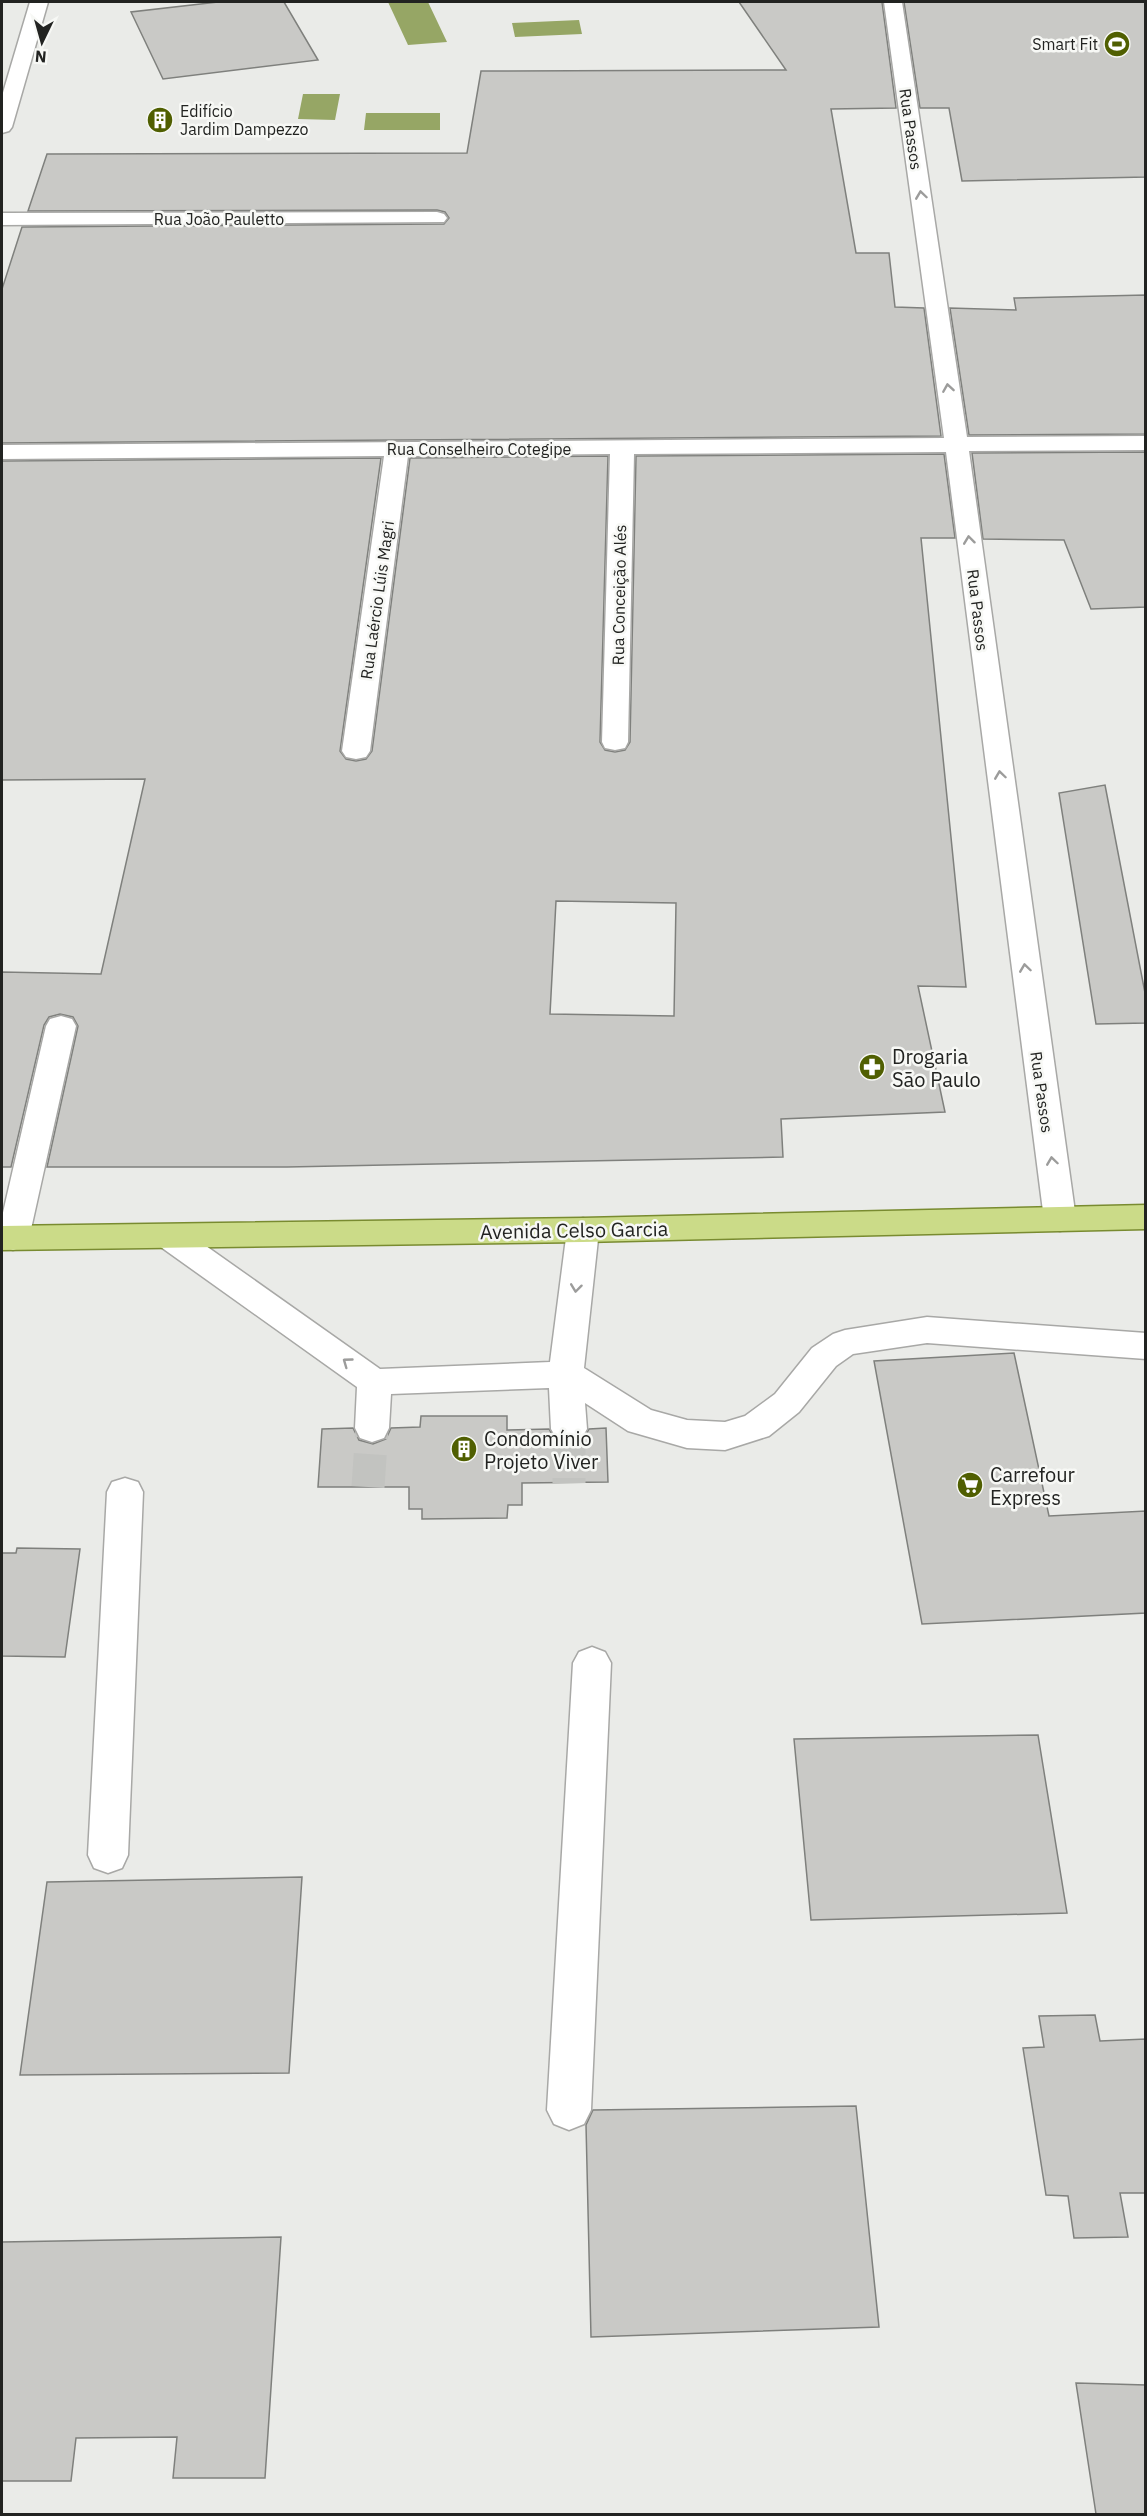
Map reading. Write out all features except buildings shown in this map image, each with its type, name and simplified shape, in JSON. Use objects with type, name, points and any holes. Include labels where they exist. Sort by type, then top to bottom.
[{"type":"main road","name":"Avenida Celso Garcia","points":[[7,1238],[583,1230],[1146,1217]]},
{"type":"street","points":[[2,127],[39,2]]},
{"type":"street","name":"Rua Passos","points":[[893,2],[957,446],[1060,1219]]},
{"type":"street","name":"Rua João Pauletto","points":[[2,219],[436,218]]},
{"type":"street","name":"Rua Conselheiro Cotegipe","points":[[2,452],[1146,443]]},
{"type":"street","name":"Rua Conceição Alés","points":[[615,741],[622,448]]},
{"type":"street","name":"Rua Laércio Lúis Magri","points":[[356,752],[397,449]]},
{"type":"street","points":[[7,1238],[61,1026]]},
{"type":"street","points":[[569,1429],[566,1374],[583,1230]]},
{"type":"street","points":[[170,1237],[374,1382],[566,1374],[640,1421],[687,1434],[725,1436],[757,1426],[786,1403],[824,1357],[845,1343],[927,1330],[1146,1346]]},
{"type":"street","points":[[372,1428],[374,1382]]},
{"type":"street","points":[[108,1855],[125,1492]]},
{"type":"street","points":[[569,2110],[592,1663]]},
{"type":"shaded area","points":[[388,2],[428,2],[447,42],[408,45]]},
{"type":"shaded area","points":[[579,20],[582,34],[515,37],[512,23]]},
{"type":"shaded area","points":[[303,94],[340,94],[335,120],[298,119]]},
{"type":"shaded area","points":[[366,113],[440,113],[440,130],[364,130]]},
{"type":"tunnel","points":[[368,1487],[372,1428]]},
{"type":"tunnel","points":[[569,1429],[569,1483]]},
{"type":"place","name":"Smart Fit","points":[[1117,44]]},
{"type":"place","name":"Edifício Jardim Dampezzo","points":[[160,120]]},
{"type":"place","name":"Drogaria São Paulo","points":[[872,1067]]},
{"type":"place","name":"Condomínio Projeto Viver","points":[[464,1449]]},
{"type":"place","name":"Carrefour Express","points":[[970,1485]]}]
